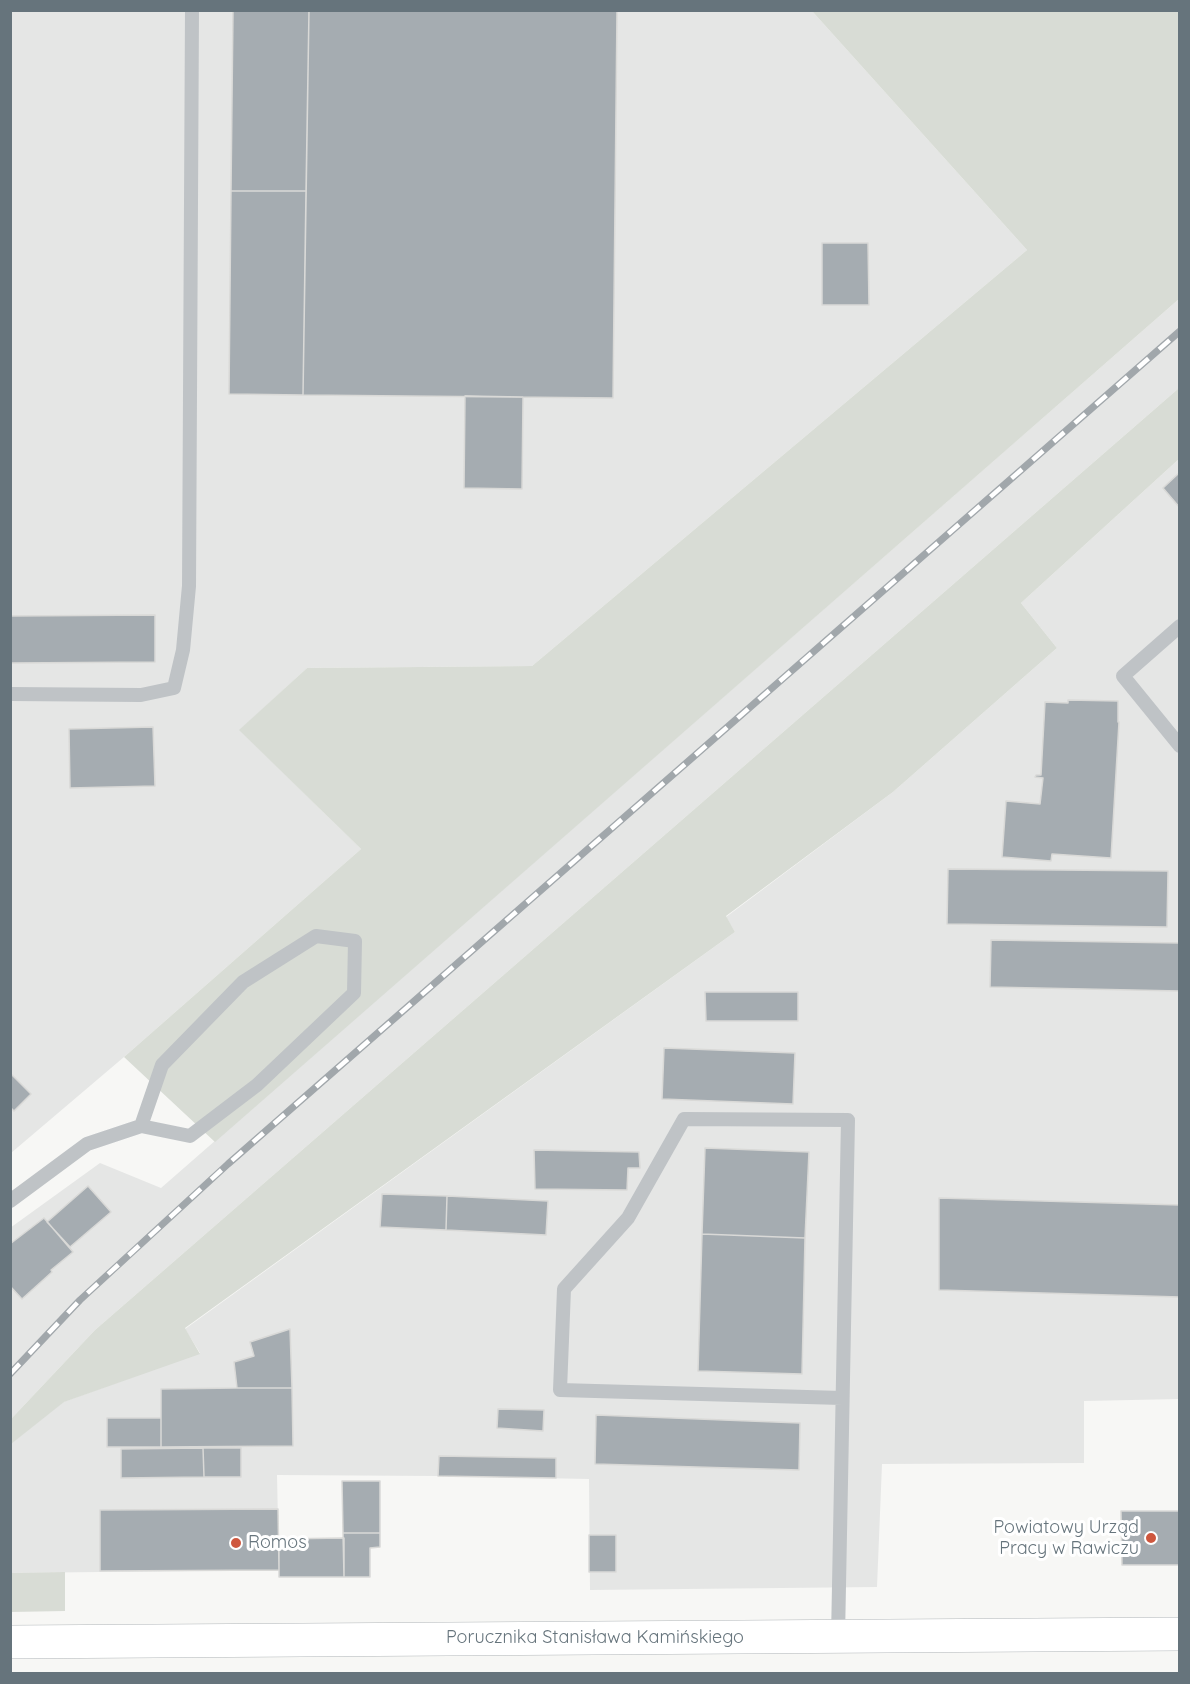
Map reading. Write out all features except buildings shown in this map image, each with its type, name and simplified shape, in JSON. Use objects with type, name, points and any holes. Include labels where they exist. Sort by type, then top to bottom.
[{"type":"street","name":"Porucznika Stanisława Kamińskiego","points":[[10,1642],[1179,1635]]},
{"type":"lane","points":[[10,694],[141,695],[174,688],[183,650],[189,586],[192,10]]},
{"type":"lane","points":[[1179,626],[1123,676],[1179,746]]},
{"type":"lane","points":[[10,1201],[87,1144],[141,1126],[190,1136],[257,1085],[354,993],[355,941],[316,936],[243,982],[162,1065],[141,1126]]},
{"type":"lane","points":[[838,1637],[848,1120],[684,1119],[628,1218],[564,1289],[560,1390],[842,1398]]},
{"type":"shaded area","points":[[11,11],[812,11],[1027,250],[532,666],[307,668],[240,730],[361,849],[11,1153]]},
{"type":"shaded area","points":[[812,11],[1179,11],[1179,299],[215,1142],[124,1057],[361,849],[239,730],[307,668],[532,666],[1027,250]]},
{"type":"shaded area","points":[[1179,299],[1179,388],[95,1330],[11,1419],[10,1228],[100,1163],[161,1188]]},
{"type":"shaded area","points":[[1179,388],[1179,459],[1021,603],[1057,648],[893,792],[726,916],[735,932],[185,1328],[200,1354],[64,1402],[11,1444],[11,1419],[95,1330]]},
{"type":"shaded area","points":[[1179,459],[1179,1399],[1084,1401],[1084,1463],[882,1464],[877,1587],[590,1590],[589,1479],[438,1476],[277,1475],[279,1570],[11,1573],[10,1444],[63,1402],[200,1353],[185,1329],[735,932],[726,917],[893,792],[1057,648],[1021,603]]},
{"type":"shaded area","points":[[65,1572],[65,1611],[11,1612],[11,1573]]},
{"type":"railway","points":[[10,1374],[80,1300],[228,1164],[1180,331]]},
{"type":"place","name":"Powiatowy Urząd Pracy w Rawiczu","points":[[1151,1538]]},
{"type":"place","name":"Romos","points":[[236,1543]]}]
